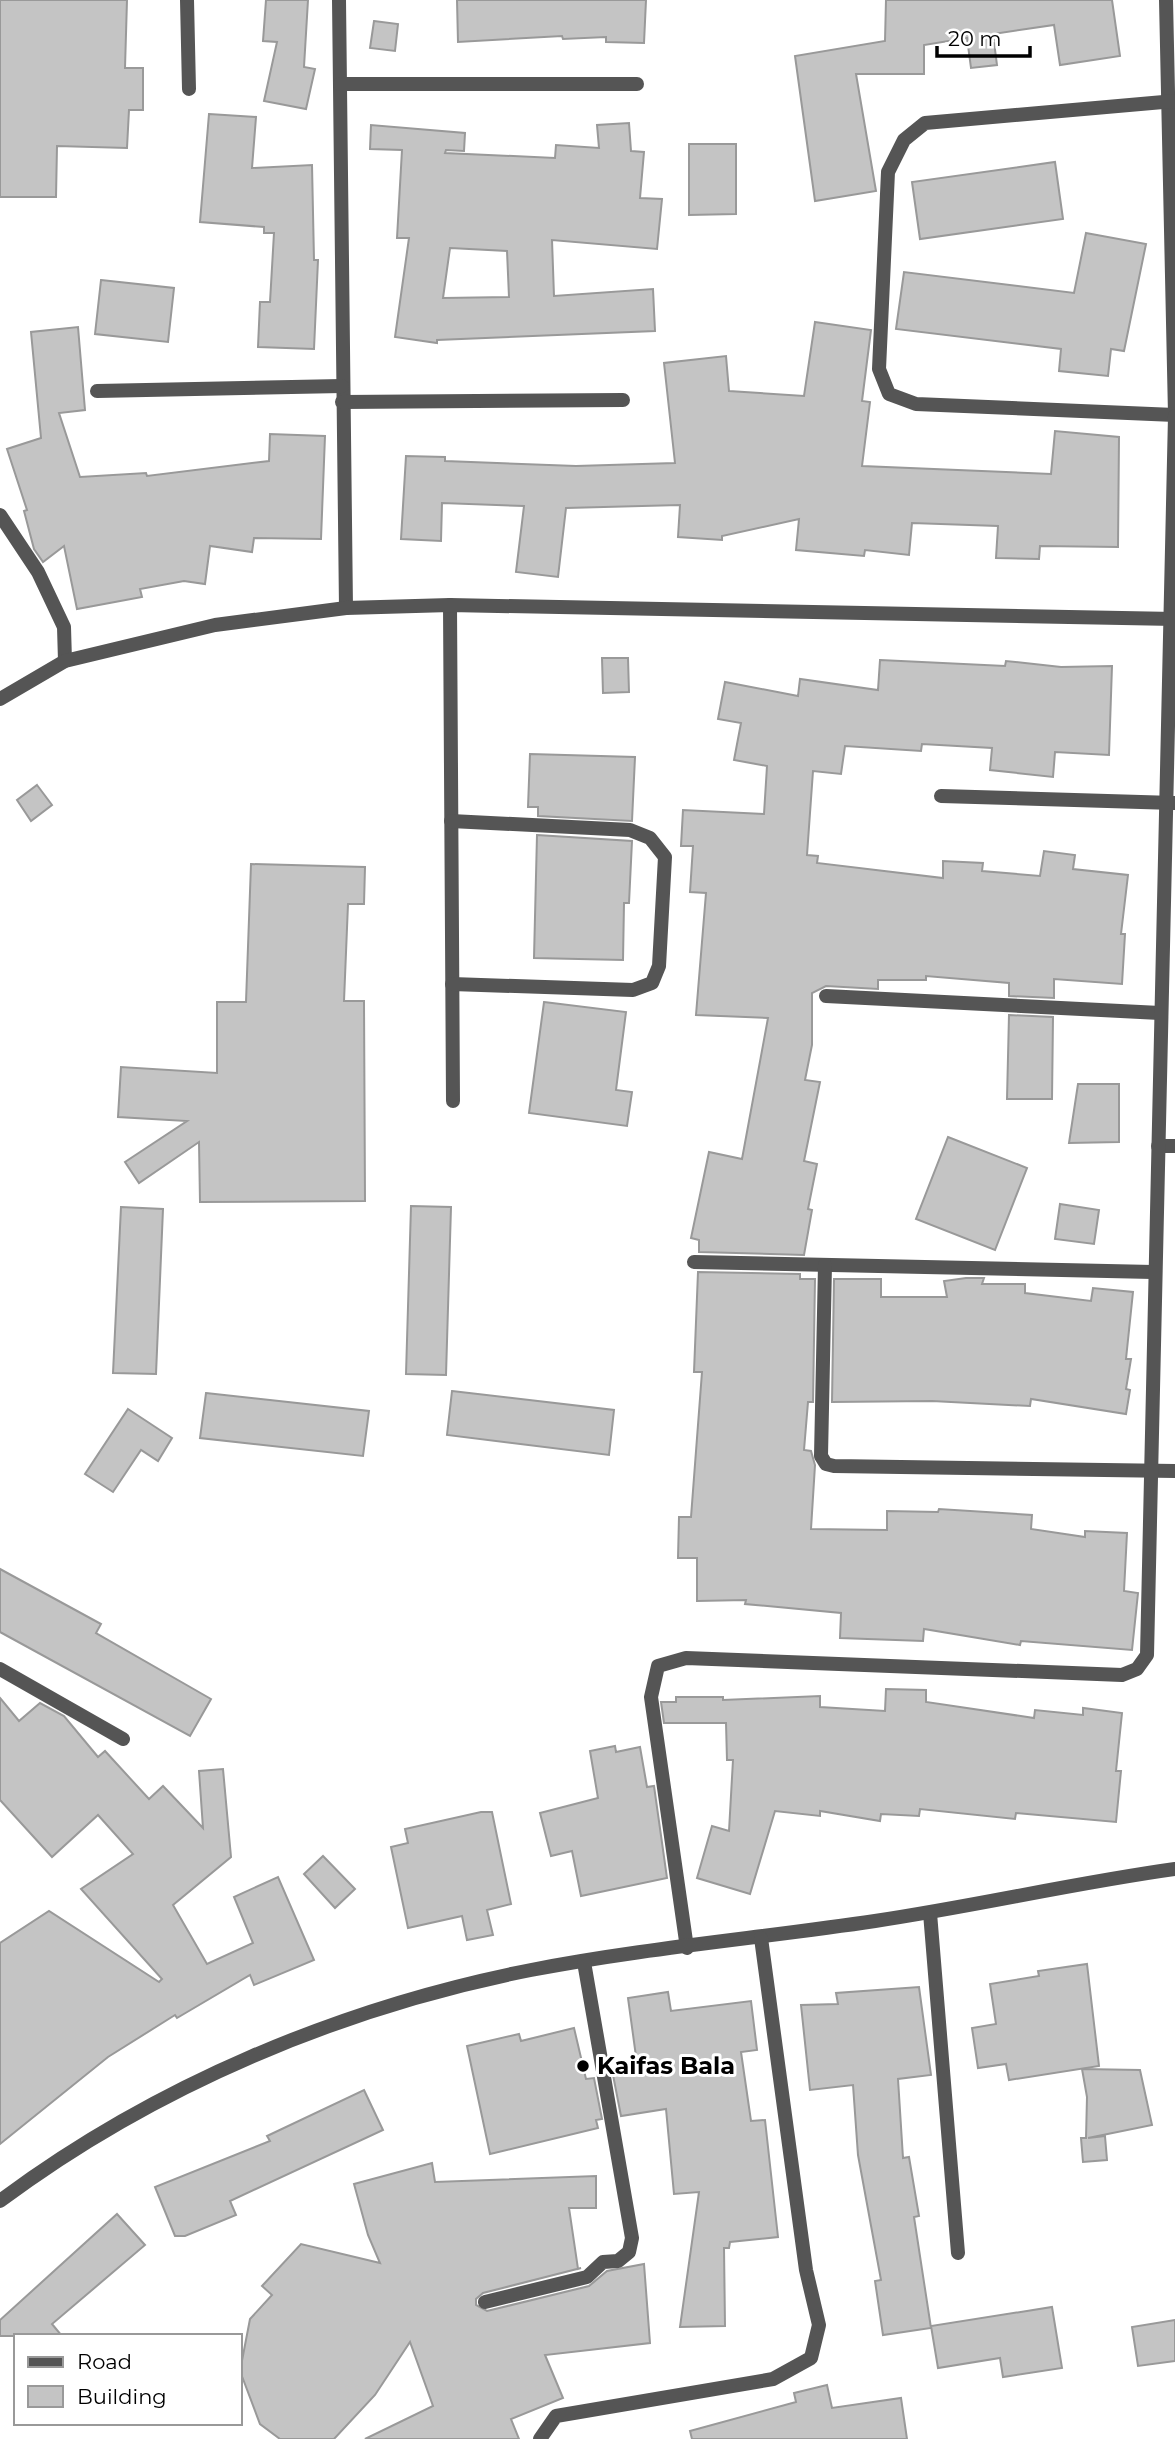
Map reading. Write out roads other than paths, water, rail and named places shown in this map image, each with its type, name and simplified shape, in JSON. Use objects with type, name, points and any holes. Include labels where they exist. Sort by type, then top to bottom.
[{"type":"street","points":[[187,0],[189,89]]},
{"type":"street","points":[[339,0],[346,608]]},
{"type":"street","points":[[687,1948],[651,1697],[657,1666],[686,1658],[1122,1675],[1138,1669],[1147,1655],[1160,1013],[1171,803],[1175,415],[1172,101],[1166,0]]},
{"type":"street","points":[[340,84],[637,84]]},
{"type":"street","points":[[1172,101],[925,122],[904,140],[888,172],[879,369],[889,394],[916,404],[1175,415]]},
{"type":"street","points":[[97,391],[342,386]]},
{"type":"street","points":[[342,402],[622,400]]},
{"type":"street","points":[[0,515],[38,572],[64,627],[65,662]]},
{"type":"street","points":[[0,699],[65,662],[215,625],[346,608],[450,605],[1172,619]]},
{"type":"street","points":[[450,605],[453,1101]]},
{"type":"street","points":[[941,796],[1171,803]]},
{"type":"street","points":[[452,821],[630,830],[650,838],[665,857],[659,966],[652,983],[633,990],[452,984]]},
{"type":"street","points":[[826,996],[1160,1013]]},
{"type":"street","points":[[1158,1146],[1175,1146]]},
{"type":"street","points":[[694,1262],[1153,1272]]},
{"type":"street","points":[[825,1265],[821,1455],[826,1464],[1175,1471]]},
{"type":"street","points":[[0,1670],[123,1739]]},
{"type":"street","points":[[0,2201],[120,2121],[239,2062],[353,2019],[440,1993],[530,1970],[930,1913],[1175,1870]]},
{"type":"street","points":[[930,1913],[958,2253]]},
{"type":"street","points":[[540,2439],[556,2416],[773,2379],[811,2358],[819,2325],[806,2270],[761,1938]]},
{"type":"street","points":[[485,2302],[587,2277],[603,2262],[618,2261],[629,2252],[632,2238],[584,1962]]},
{"type":"place","name":"Kaifas Bala","points":[[583,2066]]}]
